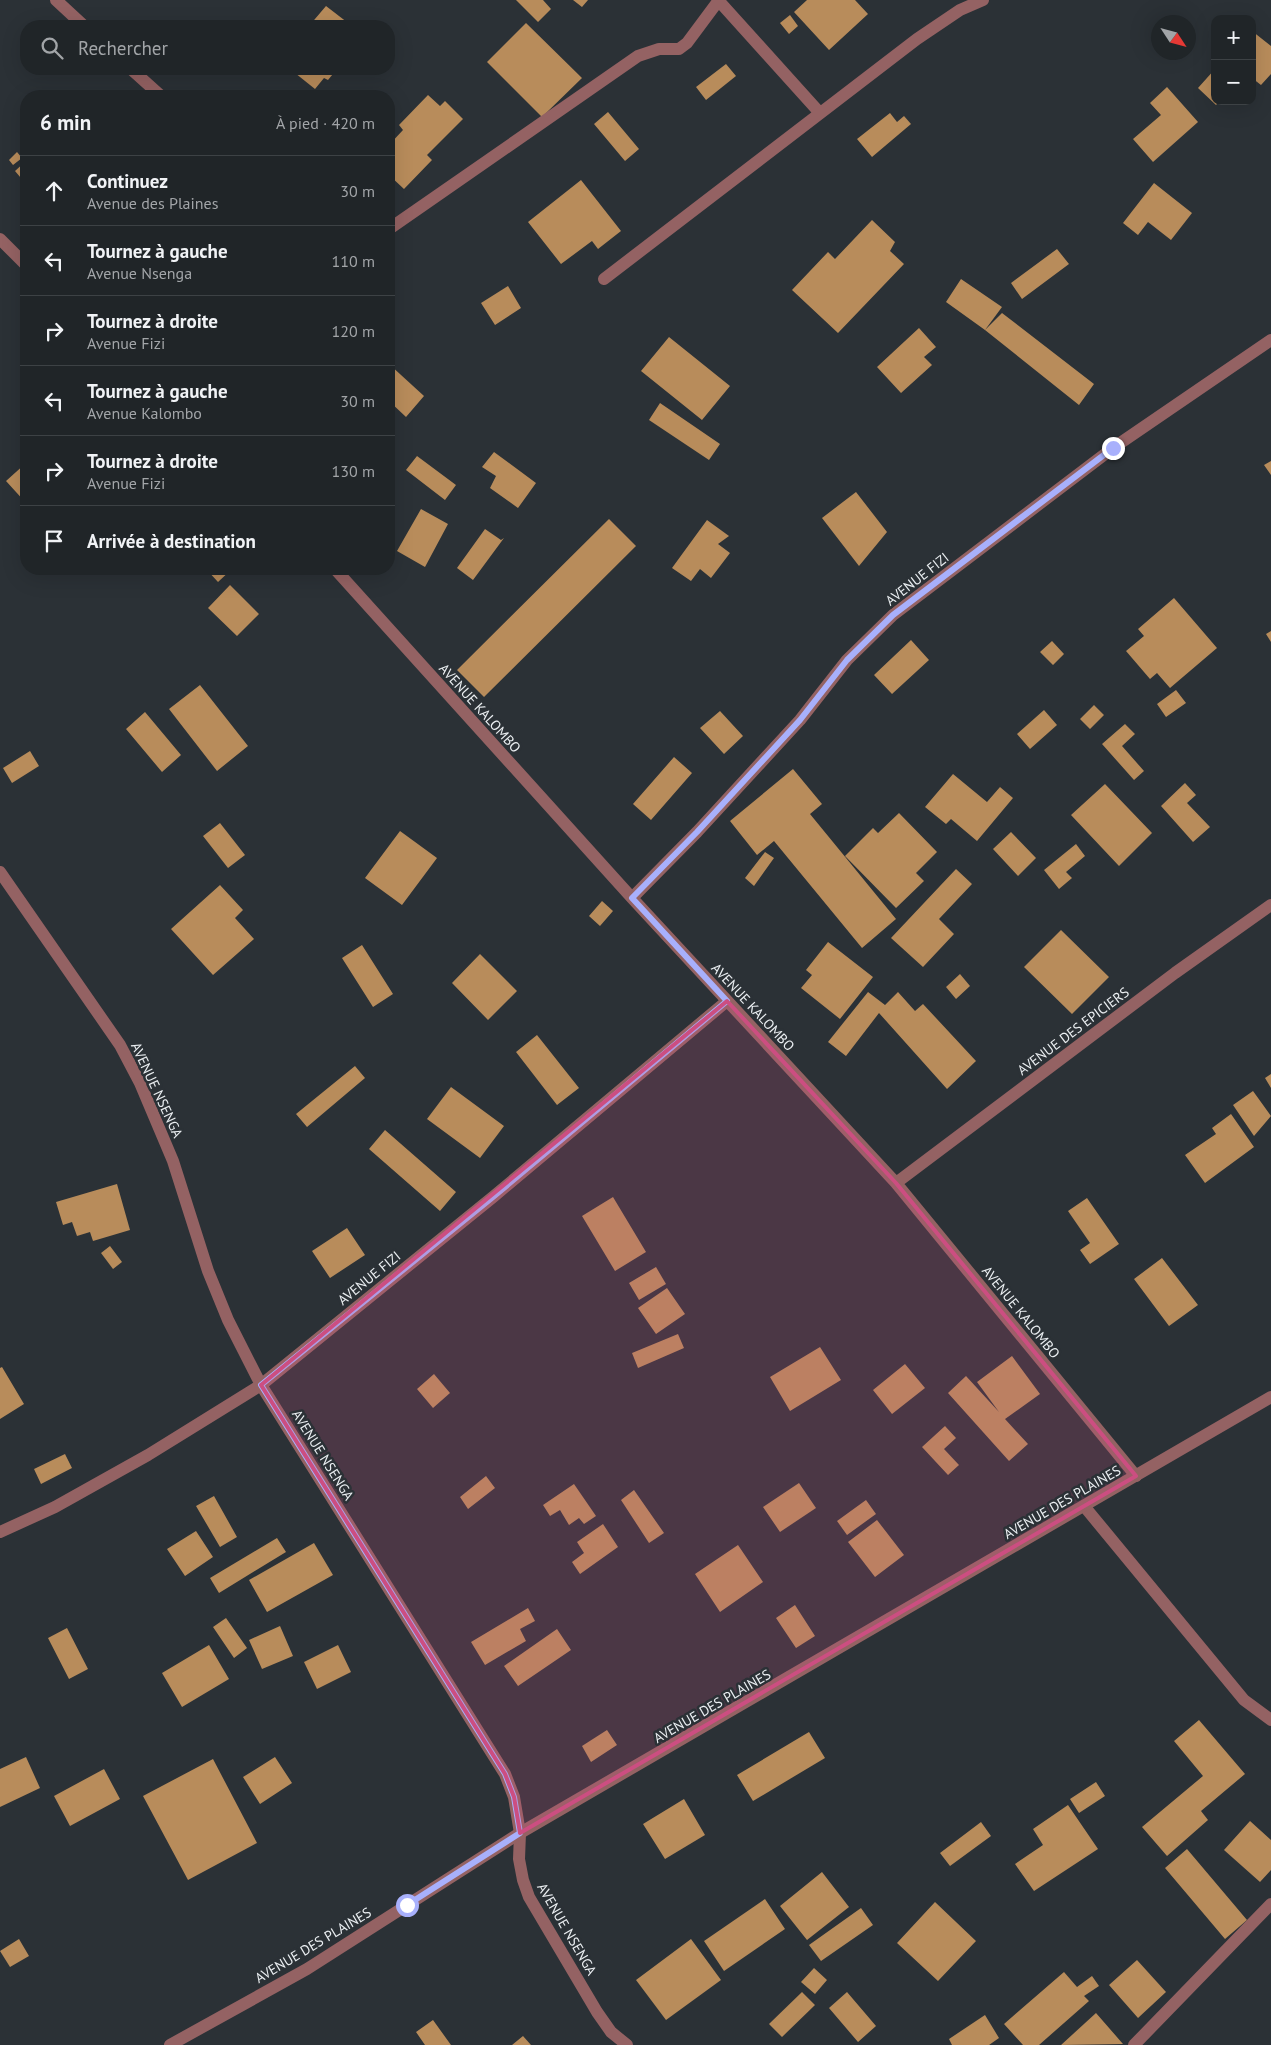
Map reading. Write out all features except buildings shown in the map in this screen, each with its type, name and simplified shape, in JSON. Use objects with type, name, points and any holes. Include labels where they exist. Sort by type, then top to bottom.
[{"type":"street","points":[[56,0],[78,20]]},
{"type":"street","points":[[395,225],[638,56],[659,49],[679,49],[687,43],[718,0],[819,112]]},
{"type":"street","points":[[604,279],[819,112],[917,39],[960,10],[983,0]]},
{"type":"street","points":[[138,75],[155,90]]},
{"type":"street","points":[[0,239],[20,259]]},
{"type":"street","name":"AVENUE FIZI","points":[[632,898],[704,825],[800,720],[847,660],[893,615],[1113,448],[1271,340]]},
{"type":"street","name":"AVENUE KALOMBO","points":[[340,575],[632,898],[896,1183],[1136,1476]]},
{"type":"street","name":"AVENUE NSENGA","points":[[0,872],[120,1045],[140,1083],[173,1161],[208,1271],[228,1320],[261,1385],[505,1774],[514,1797],[520,1833],[519,1859],[529,1897],[597,2012],[611,2032],[627,2045]]},
{"type":"street","name":"AVENUE DES EPICIERS","points":[[896,1183],[1175,973],[1271,906]]},
{"type":"street","name":"AVENUE FIZI","points":[[0,1532],[55,1507],[148,1455],[261,1385],[493,1197],[727,1001]]},
{"type":"street","name":"AVENUE DES PLAINES","points":[[170,2045],[306,1969],[520,1833],[1271,1397]]},
{"type":"street","points":[[1084,1506],[1244,1700],[1271,1720]]},
{"type":"street","points":[[1134,2045],[1271,1904]]},
{"type":"highlighted area","points":[[727,1001],[896,1183],[1136,1476],[520,1833],[514,1797],[505,1774],[261,1385]]},
{"type":"route","points":[[407,1905],[520,1833],[514,1797],[505,1774],[261,1385],[493,1197],[727,1001],[632,898],[750,775],[800,720],[847,660],[893,615],[1113,448]]}]
